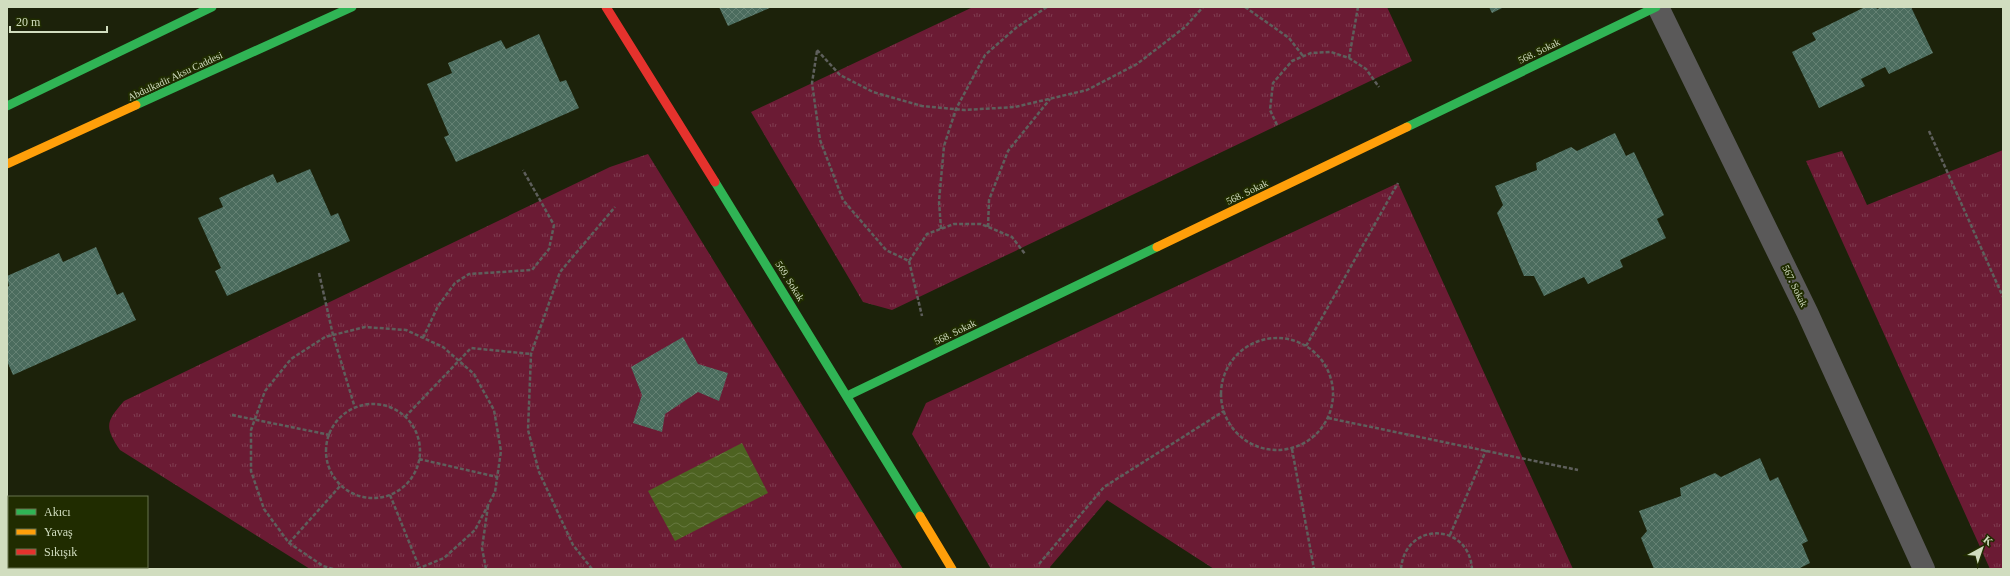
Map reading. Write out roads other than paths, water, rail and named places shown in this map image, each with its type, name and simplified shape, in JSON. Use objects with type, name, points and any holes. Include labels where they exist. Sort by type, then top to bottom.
[{"type":"street","points":[[7,106],[212,7]]},
{"type":"street","name":"Abdulkadir Aksu Caddesi","points":[[7,164],[352,7]]},
{"type":"street","name":"569. Sokak","points":[[606,7],[847,396],[952,569]]},
{"type":"street","name":"568. Sokak","points":[[847,396],[1657,7]]},
{"type":"street","name":"567. Sokak","points":[[1657,7],[1807,312],[1924,569]]},
{"type":"water","points":[[742,443],[768,493],[675,541],[648,491]]}]
